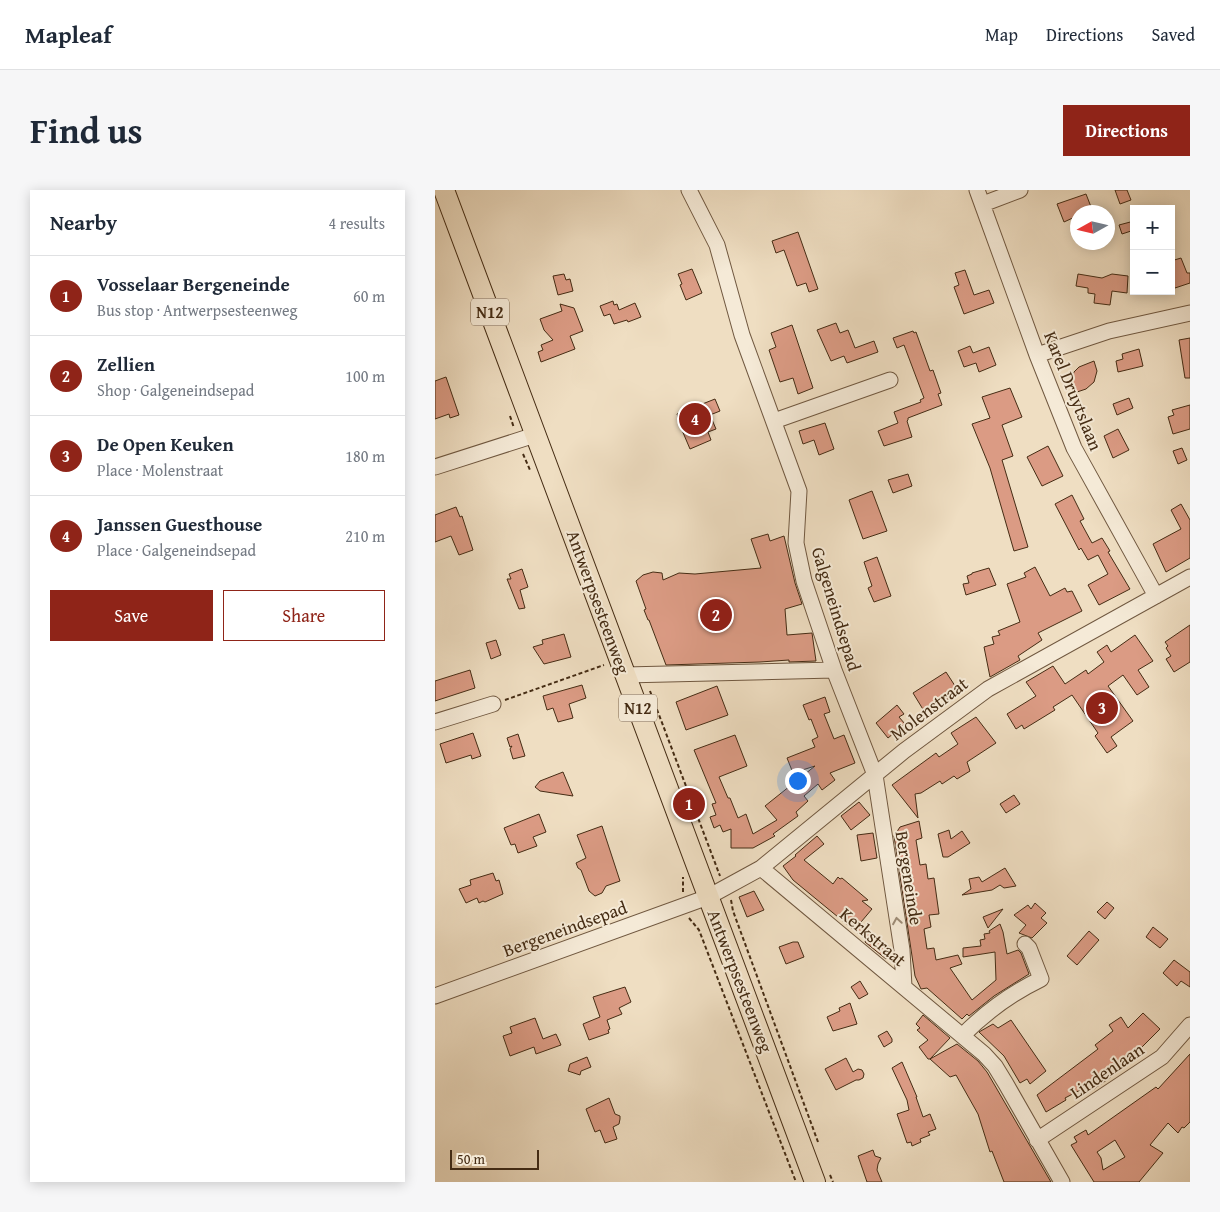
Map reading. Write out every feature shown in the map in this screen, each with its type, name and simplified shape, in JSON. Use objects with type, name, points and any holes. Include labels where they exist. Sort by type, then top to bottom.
[{"type":"main road","name":"Antwerpsesteenweg","points":[[444,190],[526,438],[622,668],[815,1182]]},
{"type":"street","name":"Galgeneindsepad","points":[[689,190],[717,245],[742,335],[799,491],[796,543],[804,581],[834,670],[875,775]]},
{"type":"street","points":[[980,197],[1020,190]]},
{"type":"street","name":"Karel Druytslaan","points":[[980,197],[1037,355],[1074,448],[1156,596]]},
{"type":"street","points":[[1037,355],[1109,331],[1190,313]]},
{"type":"street","points":[[774,421],[890,380]]},
{"type":"street","points":[[435,467],[526,438]]},
{"type":"street","name":"Molenstraat","points":[[708,897],[761,868],[934,728],[988,689],[1190,577]]},
{"type":"street","points":[[622,668],[834,670]]},
{"type":"street","points":[[435,722],[493,704]]},
{"type":"street","name":"Bergeneinde","points":[[875,775],[902,950],[904,987]]},
{"type":"street","name":"Kerkstraat","points":[[761,868],[985,1054],[995,1066],[1062,1182]]},
{"type":"street","name":"Bergeneindsepad","points":[[435,996],[708,897]]},
{"type":"street","points":[[963,1035],[974,1024],[1019,989],[1041,979],[1029,948],[1025,944]]},
{"type":"street","name":"Lindenlaan","points":[[1037,1140],[1162,1057],[1190,1025]]},
{"type":"path","points":[[509,412],[526,438],[532,472]]},
{"type":"path","points":[[493,704],[622,668]]},
{"type":"path","points":[[683,878],[683,906],[699,930],[796,1182]]},
{"type":"building","points":[[1115,190],[1127,190],[1131,200],[1120,204]]},
{"type":"building","points":[[1086,194],[1090,205],[1070,205],[1070,219],[1064,222],[1057,204]]},
{"type":"building","points":[[1130,222],[1130,231],[1122,234],[1119,225]]},
{"type":"building","points":[[798,232],[818,289],[809,292],[806,283],[797,286],[784,250],[776,253],[772,241]]},
{"type":"building","points":[[1181,258],[1187,273],[1190,273],[1190,283],[1175,288],[1175,260]]},
{"type":"building","points":[[692,269],[702,293],[686,300],[678,274]]},
{"type":"building","points":[[965,270],[974,295],[989,290],[994,303],[964,314],[954,287],[959,285],[955,273]]},
{"type":"building","points":[[564,274],[566,280],[570,279],[573,291],[558,295],[553,276]]},
{"type":"building","points":[[1078,274],[1102,278],[1112,274],[1128,276],[1127,293],[1112,291],[1110,305],[1094,303],[1095,294],[1088,293],[1088,288],[1076,286]]},
{"type":"building","points":[[613,301],[614,305],[617,304],[619,310],[635,303],[641,317],[628,322],[627,320],[614,324],[610,314],[604,316],[600,306]]},
{"type":"building","points":[[560,304],[574,308],[583,331],[570,336],[575,349],[541,362],[538,352],[543,350],[541,345],[553,340],[544,330],[540,319],[562,311]]},
{"type":"building","points":[[836,323],[840,333],[848,330],[855,348],[874,341],[878,352],[847,363],[844,356],[831,361],[817,330]]},
{"type":"building","points":[[792,325],[813,388],[798,394],[793,378],[780,382],[769,350],[776,347],[771,333]]},
{"type":"building","points":[[913,331],[914,333],[916,332],[930,371],[933,370],[941,393],[938,394],[942,405],[908,418],[907,421],[912,437],[884,446],[878,431],[898,423],[894,412],[921,402],[920,400],[924,398],[904,345],[897,348],[893,338]]},
{"type":"building","points":[[1190,338],[1190,378],[1185,378],[1179,340]]},
{"type":"building","points":[[970,346],[973,353],[989,347],[996,365],[979,372],[976,363],[964,367],[958,351]]},
{"type":"building","points":[[1139,349],[1143,366],[1118,372],[1116,361],[1123,359],[1122,354]]},
{"type":"building","points":[[1094,361],[1097,371],[1094,382],[1086,389],[1074,393],[1071,380],[1074,372],[1079,367]]},
{"type":"building","points":[[446,377],[459,415],[450,418],[449,414],[435,419],[435,381]]},
{"type":"building","points":[[1010,388],[1022,417],[1002,425],[1013,456],[1002,460],[1028,547],[1014,551],[990,468],[972,424],[990,418],[982,397]]},
{"type":"building","points":[[1129,398],[1133,408],[1117,415],[1113,404]]},
{"type":"building","points":[[715,399],[720,411],[710,415],[716,429],[708,432],[711,440],[690,449],[677,414]]},
{"type":"building","points":[[1190,405],[1190,429],[1173,434],[1168,417],[1174,415],[1172,410]]},
{"type":"building","points":[[825,423],[834,449],[819,455],[814,440],[803,444],[799,431]]},
{"type":"building","points":[[1118,429],[1129,450],[1113,458],[1104,436]]},
{"type":"building","points":[[1048,446],[1063,476],[1042,486],[1027,457]]},
{"type":"building","points":[[1182,448],[1187,460],[1178,464],[1173,451]]},
{"type":"building","points":[[908,474],[912,486],[893,493],[888,480]]},
{"type":"building","points":[[872,491],[887,531],[863,539],[849,500]]},
{"type":"building","points":[[1072,495],[1084,519],[1080,521],[1092,543],[1102,538],[1130,589],[1099,605],[1088,585],[1108,574],[1098,555],[1088,560],[1081,548],[1079,550],[1055,504]]},
{"type":"building","points":[[1181,504],[1190,520],[1190,558],[1166,572],[1153,544],[1181,529],[1171,510]]},
{"type":"building","points":[[456,507],[460,517],[462,516],[473,550],[459,555],[451,536],[435,542],[435,515]]},
{"type":"building","points":[[768,534],[770,541],[784,536],[802,604],[785,609],[787,635],[812,633],[816,661],[789,662],[789,660],[666,665],[644,610],[646,609],[636,581],[643,575],[653,572],[662,573],[663,580],[679,573],[695,574],[761,568],[751,539]]},
{"type":"building","points":[[877,557],[891,596],[874,602],[868,588],[872,586],[864,562]]},
{"type":"building","points":[[1035,567],[1050,596],[1065,588],[1067,592],[1072,591],[1082,611],[1038,633],[1042,640],[1018,656],[1020,660],[990,677],[984,647],[994,644],[992,637],[1000,635],[998,631],[1020,622],[1007,584],[1026,577],[1024,573]]},
{"type":"building","points":[[989,568],[996,585],[966,595],[963,584],[969,583],[967,576]]},
{"type":"building","points":[[522,569],[528,587],[520,590],[525,608],[519,609],[507,579],[511,579],[509,574]]},
{"type":"building","points":[[1190,625],[1190,662],[1174,672],[1166,659],[1171,656],[1165,642]]},
{"type":"building","points":[[564,634],[571,657],[544,664],[533,647],[543,644],[542,640]]},
{"type":"building","points":[[1135,635],[1153,661],[1138,670],[1149,687],[1137,695],[1123,675],[1108,686],[1133,721],[1111,737],[1117,746],[1107,753],[1095,736],[1098,733],[1072,695],[1053,707],[1055,710],[1024,729],[1022,725],[1016,729],[1007,714],[1036,696],[1026,682],[1053,666],[1065,684],[1086,670],[1088,674],[1104,662],[1097,652],[1107,645],[1111,652]]},
{"type":"building","points":[[496,640],[501,655],[491,659],[486,643]]},
{"type":"building","points":[[470,670],[475,688],[435,701],[435,681]]},
{"type":"building","points":[[946,672],[959,692],[948,700],[946,697],[924,711],[913,693]]},
{"type":"building","points":[[582,685],[586,698],[569,704],[573,718],[558,722],[553,708],[547,710],[543,696]]},
{"type":"building","points":[[717,686],[728,715],[686,730],[676,702]]},
{"type":"building","points":[[825,697],[830,712],[824,714],[834,739],[844,735],[855,763],[830,773],[835,780],[822,790],[818,784],[804,796],[808,801],[796,812],[798,816],[773,834],[775,836],[753,848],[731,848],[731,829],[723,832],[720,825],[714,828],[710,817],[716,815],[712,804],[716,803],[694,750],[735,735],[747,766],[719,777],[738,818],[746,814],[753,834],[777,820],[765,806],[815,766],[793,773],[787,758],[815,747],[812,740],[818,737],[803,705]]},
{"type":"building","points":[[897,705],[904,714],[899,717],[905,724],[888,738],[876,723]]},
{"type":"building","points":[[976,717],[996,743],[967,762],[970,771],[957,779],[954,776],[942,784],[940,781],[921,793],[915,794],[918,818],[892,785],[936,753],[939,757],[958,744],[951,733]]},
{"type":"building","points":[[473,733],[481,756],[472,759],[471,755],[446,763],[440,744]]},
{"type":"building","points":[[518,734],[525,756],[513,759],[510,749],[512,746],[510,747],[507,738]]},
{"type":"building","points":[[563,772],[573,796],[540,791],[535,787],[540,781]]},
{"type":"building","points":[[1014,795],[1020,804],[1006,813],[1000,804]]},
{"type":"building","points":[[859,802],[870,815],[851,830],[841,816]]},
{"type":"building","points":[[539,814],[546,832],[533,837],[537,846],[518,853],[515,844],[511,845],[504,828]]},
{"type":"building","points":[[919,821],[922,838],[916,840],[920,865],[926,864],[928,879],[934,878],[939,914],[929,915],[931,927],[924,929],[927,949],[934,948],[936,960],[958,955],[962,964],[950,968],[972,1000],[996,980],[995,952],[963,957],[963,948],[981,946],[980,940],[985,939],[984,934],[990,933],[989,931],[1000,924],[1007,954],[1018,950],[1029,974],[962,1019],[927,988],[921,989],[915,976],[894,836],[900,827]]},
{"type":"building","points":[[602,826],[620,881],[606,886],[602,893],[595,896],[589,891],[581,870],[576,863],[586,858],[577,835]]},
{"type":"building","points":[[949,830],[951,839],[962,831],[970,843],[948,857],[943,857],[938,834]]},
{"type":"building","points":[[873,833],[877,858],[861,861],[857,835]]},
{"type":"building","points":[[817,836],[824,844],[804,860],[833,884],[838,877],[842,878],[868,900],[862,901],[872,909],[856,928],[864,926],[892,949],[886,959],[865,942],[866,940],[793,880],[783,866]]},
{"type":"building","points":[[1005,868],[1016,886],[1004,888],[1000,885],[992,890],[962,895],[971,889],[969,879],[979,877],[982,882]]},
{"type":"building","points":[[493,873],[496,881],[499,880],[503,894],[485,902],[479,903],[477,898],[466,903],[459,889],[471,885],[470,880]]},
{"type":"building","points":[[754,891],[764,910],[747,917],[739,897]]},
{"type":"building","points":[[1107,902],[1114,908],[1105,919],[1097,912]]},
{"type":"building","points":[[1035,903],[1046,913],[1041,918],[1047,923],[1032,938],[1019,933],[1026,925],[1014,915],[1028,905],[1031,909]]},
{"type":"building","points":[[1003,909],[988,928],[983,917]]},
{"type":"building","points":[[1153,927],[1168,939],[1160,948],[1146,937]]},
{"type":"building","points":[[1089,931],[1099,940],[1077,965],[1067,956]]},
{"type":"building","points":[[798,942],[804,957],[786,964],[779,947]]},
{"type":"building","points":[[1174,960],[1190,972],[1190,987],[1181,981],[1177,986],[1163,973]]},
{"type":"building","points":[[860,981],[868,994],[859,999],[851,987]]},
{"type":"building","points":[[625,987],[631,1002],[619,1008],[622,1014],[607,1020],[610,1029],[608,1030],[609,1033],[589,1040],[583,1024],[600,1017],[593,997]]},
{"type":"building","points":[[850,1003],[857,1024],[833,1031],[827,1017],[840,1011],[839,1008]]},
{"type":"building","points":[[1143,1013],[1160,1029],[1140,1049],[1108,1072],[1111,1077],[1094,1089],[1091,1085],[1065,1098],[1066,1100],[1046,1112],[1037,1095],[1098,1049],[1095,1045],[1113,1031],[1109,1025],[1121,1017],[1128,1028]]},
{"type":"building","points":[[923,1015],[950,1038],[930,1059],[919,1047],[928,1040],[917,1030],[920,1028],[916,1024]]},
{"type":"building","points":[[535,1018],[543,1039],[556,1034],[561,1045],[536,1054],[534,1047],[510,1056],[503,1036],[512,1033],[510,1027]]},
{"type":"building","points":[[1011,1020],[1046,1071],[1030,1084],[1027,1079],[1020,1083],[1004,1056],[979,1032],[993,1024],[998,1028]]},
{"type":"building","points":[[887,1031],[892,1042],[884,1047],[878,1036]]},
{"type":"building","points":[[957,1044],[978,1061],[987,1072],[1051,1182],[1004,1182],[992,1151],[990,1152],[978,1114],[956,1075],[950,1077],[930,1059]]},
{"type":"building","points":[[1190,1054],[1190,1122],[1184,1128],[1182,1127],[1178,1133],[1168,1123],[1150,1145],[1163,1153],[1139,1182],[1094,1182],[1071,1145],[1077,1142],[1074,1137],[1086,1130],[1088,1135],[1156,1087],[1158,1089]],"holes":[[[1115,1140],[1125,1157],[1103,1170],[1101,1158],[1097,1152]]]},
{"type":"building","points":[[587,1057],[591,1067],[581,1071],[580,1075],[568,1071],[570,1064]]},
{"type":"building","points":[[846,1058],[853,1072],[858,1069],[862,1070],[863,1078],[836,1090],[825,1069]]},
{"type":"building","points":[[902,1062],[917,1097],[923,1117],[930,1114],[936,1129],[928,1132],[930,1135],[920,1139],[921,1142],[912,1146],[911,1142],[907,1143],[897,1114],[909,1110],[907,1100],[892,1068]]},
{"type":"building","points":[[609,1098],[615,1114],[620,1116],[620,1119],[619,1124],[613,1127],[617,1139],[605,1143],[600,1130],[595,1132],[586,1109]]},
{"type":"building","points":[[873,1150],[875,1156],[881,1158],[877,1170],[882,1182],[867,1182],[858,1156]]},
{"type":"place","name":"Janssen Guesthouse","points":[[695,419]]},
{"type":"place","name":"Zellien","points":[[716,615]]},
{"type":"place","name":"De Open Keuken","points":[[1102,708]]},
{"type":"place","name":"Vosselaar Bergeneinde","points":[[689,804]]}]
